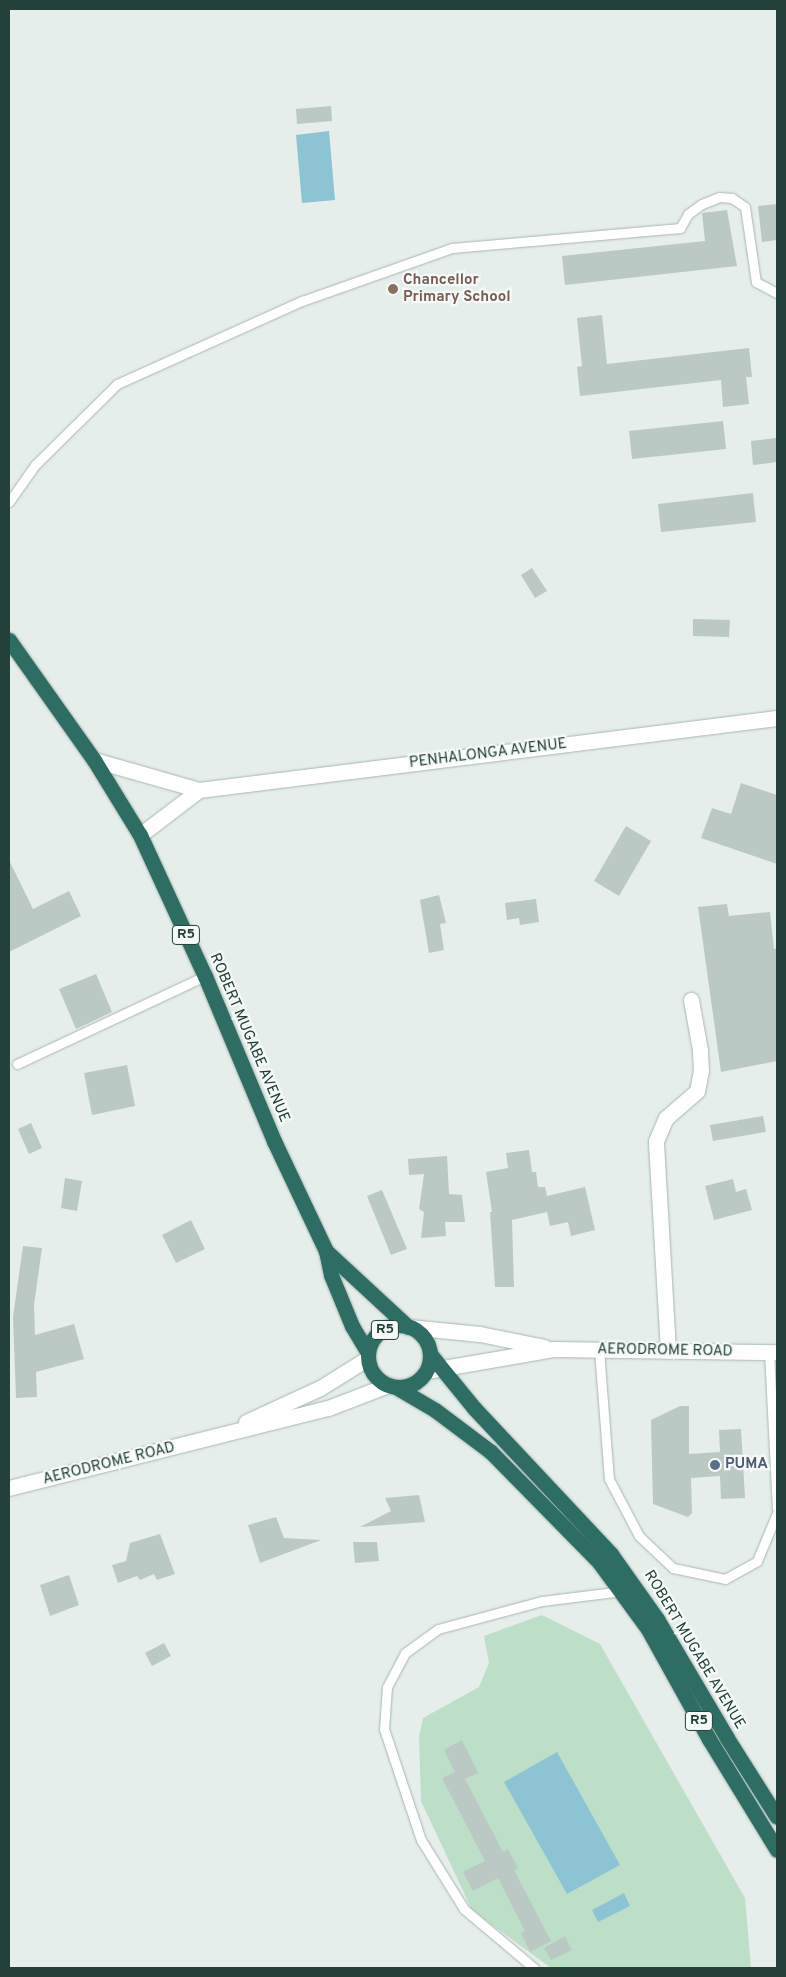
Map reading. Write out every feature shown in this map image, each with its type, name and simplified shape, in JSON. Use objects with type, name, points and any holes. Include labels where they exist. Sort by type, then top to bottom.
[{"type":"highway","name":"ROBERT MUGABE AVENUE","points":[[9,640],[94,760],[140,835],[205,976],[274,1141],[326,1251],[340,1297],[368,1355]]},
{"type":"highway","name":"ROBERT MUGABE AVENUE","points":[[326,1251],[408,1327]]},
{"type":"highway","name":"R5","points":[[392,1386],[374,1374],[368,1355],[372,1342],[382,1331],[397,1326],[408,1327],[421,1335],[430,1354]]},
{"type":"highway","name":"ROBERT MUGABE AVENUE","points":[[430,1354],[474,1408],[583,1522],[622,1568],[657,1619],[775,1810]]},
{"type":"highway","points":[[392,1386],[414,1383],[426,1371],[430,1354]]},
{"type":"highway","name":"ROBERT MUGABE AVENUE","points":[[392,1386],[462,1428],[490,1452],[574,1534],[623,1591],[648,1629],[719,1755],[777,1850]]},
{"type":"street","name":"PENHALONGA AVENUE","points":[[94,760],[199,790],[777,718]]},
{"type":"street","points":[[140,835],[199,790]]},
{"type":"street","points":[[668,1351],[656,1141],[666,1118],[697,1091],[701,1071],[700,1050],[691,1000]]},
{"type":"street","name":"AERODROME ROAD","points":[[408,1327],[480,1334],[553,1349],[773,1352]]},
{"type":"street","name":"AERODROME ROAD","points":[[426,1371],[553,1349]]},
{"type":"street","name":"AERODROME ROAD","points":[[209,1440],[320,1388],[368,1355]]},
{"type":"street","name":"AERODROME ROAD","points":[[9,1488],[209,1440],[328,1408],[392,1386]]},
{"type":"lane","points":[[9,502],[35,464],[117,384],[302,302],[452,248],[680,228],[688,214],[720,197],[732,198],[744,207],[756,282],[777,293]]},
{"type":"lane","points":[[17,1064],[205,976]]},
{"type":"lane","points":[[599,1350],[609,1479],[639,1536],[673,1568],[725,1579],[757,1561],[777,1513]]},
{"type":"lane","points":[[773,1352],[777,1508]]},
{"type":"lane","points":[[534,1968],[464,1909],[421,1840],[384,1730],[388,1687],[405,1653],[438,1629],[542,1601],[623,1591]]},
{"type":"green space","points":[[542,1615],[600,1644],[745,1898],[751,1968],[551,1968],[472,1910],[421,1801],[419,1737],[423,1718],[479,1687],[489,1663],[484,1636]]},
{"type":"water","points":[[329,131],[335,200],[302,203],[296,135]]},
{"type":"water","points":[[557,1752],[620,1865],[567,1894],[504,1782]]},
{"type":"water","points":[[624,1893],[630,1906],[598,1922],[592,1910]]},
{"type":"building","points":[[331,106],[332,121],[297,124],[296,109]]},
{"type":"building","points":[[777,204],[777,240],[762,242],[758,206]]},
{"type":"building","points":[[727,210],[737,266],[565,285],[562,256],[705,241],[702,213]]},
{"type":"building","points":[[602,315],[607,364],[749,348],[752,377],[746,377],[749,404],[723,407],[721,380],[580,396],[577,367],[582,366],[577,318]]},
{"type":"building","points":[[723,421],[726,449],[632,459],[629,431]]},
{"type":"building","points":[[776,438],[777,462],[753,465],[751,441]]},
{"type":"building","points":[[753,493],[756,522],[661,532],[658,504]]},
{"type":"building","points":[[532,568],[547,591],[535,598],[521,575]]},
{"type":"building","points":[[693,619],[730,620],[729,637],[693,636]]},
{"type":"building","points":[[741,783],[777,795],[777,864],[701,838],[712,808],[731,814]]},
{"type":"building","points":[[626,826],[651,841],[619,896],[594,881]]},
{"type":"building","points":[[9,860],[33,909],[69,891],[81,916],[9,952]]},
{"type":"building","points":[[439,895],[446,923],[440,924],[444,950],[429,953],[420,900]]},
{"type":"building","points":[[536,899],[539,922],[520,925],[519,918],[507,920],[505,903]]},
{"type":"building","points":[[727,904],[729,916],[770,912],[774,949],[777,948],[777,1061],[721,1072],[698,907]]},
{"type":"building","points":[[96,974],[112,1012],[76,1029],[59,989]]},
{"type":"building","points":[[127,1065],[135,1106],[92,1115],[84,1073]]},
{"type":"building","points":[[763,1116],[766,1132],[713,1141],[710,1125]]},
{"type":"building","points":[[31,1123],[42,1148],[29,1154],[18,1129]]},
{"type":"building","points":[[529,1150],[532,1172],[536,1172],[538,1187],[545,1187],[547,1196],[585,1187],[595,1230],[571,1236],[568,1222],[550,1226],[547,1212],[512,1220],[514,1287],[495,1287],[490,1212],[492,1212],[486,1172],[508,1168],[506,1153]]},
{"type":"building","points":[[447,1156],[449,1194],[462,1195],[465,1222],[445,1222],[446,1236],[421,1238],[424,1212],[419,1209],[424,1174],[409,1175],[408,1159]]},
{"type":"building","points":[[65,1178],[82,1181],[77,1211],[61,1208]]},
{"type":"building","points":[[733,1179],[736,1192],[746,1189],[752,1210],[714,1220],[705,1186]]},
{"type":"building","points":[[382,1190],[407,1249],[391,1255],[367,1196]]},
{"type":"building","points":[[191,1220],[205,1249],[176,1263],[162,1235]]},
{"type":"building","points":[[23,1246],[42,1248],[34,1305],[35,1335],[74,1324],[84,1359],[36,1372],[37,1397],[16,1398],[13,1317]]},
{"type":"building","points":[[680,1406],[689,1406],[689,1454],[720,1452],[719,1430],[741,1429],[745,1498],[721,1499],[720,1476],[691,1478],[692,1513],[688,1517],[653,1504],[651,1420]]},
{"type":"building","points":[[419,1495],[425,1522],[360,1527],[391,1511],[385,1498]]},
{"type":"building","points":[[276,1517],[284,1538],[321,1540],[260,1563],[248,1525]]},
{"type":"building","points":[[160,1534],[175,1574],[157,1580],[154,1574],[140,1580],[137,1576],[118,1583],[112,1565],[126,1561],[130,1543]]},
{"type":"building","points":[[353,1542],[377,1542],[379,1561],[355,1563]]},
{"type":"building","points":[[69,1575],[79,1605],[50,1616],[40,1585]]},
{"type":"building","points":[[164,1643],[171,1656],[152,1666],[145,1653]]},
{"type":"building","points":[[462,1740],[478,1773],[465,1779],[503,1852],[508,1849],[518,1868],[514,1870],[551,1941],[530,1952],[521,1933],[525,1931],[498,1878],[473,1891],[463,1872],[485,1861],[442,1778],[455,1772],[444,1750]]},
{"type":"building","points":[[565,1936],[572,1950],[551,1960],[544,1948]]},
{"type":"place","name":"Chancellor Primary School","points":[[393,289]]},
{"type":"place","name":"PUMA","points":[[715,1465]]}]
